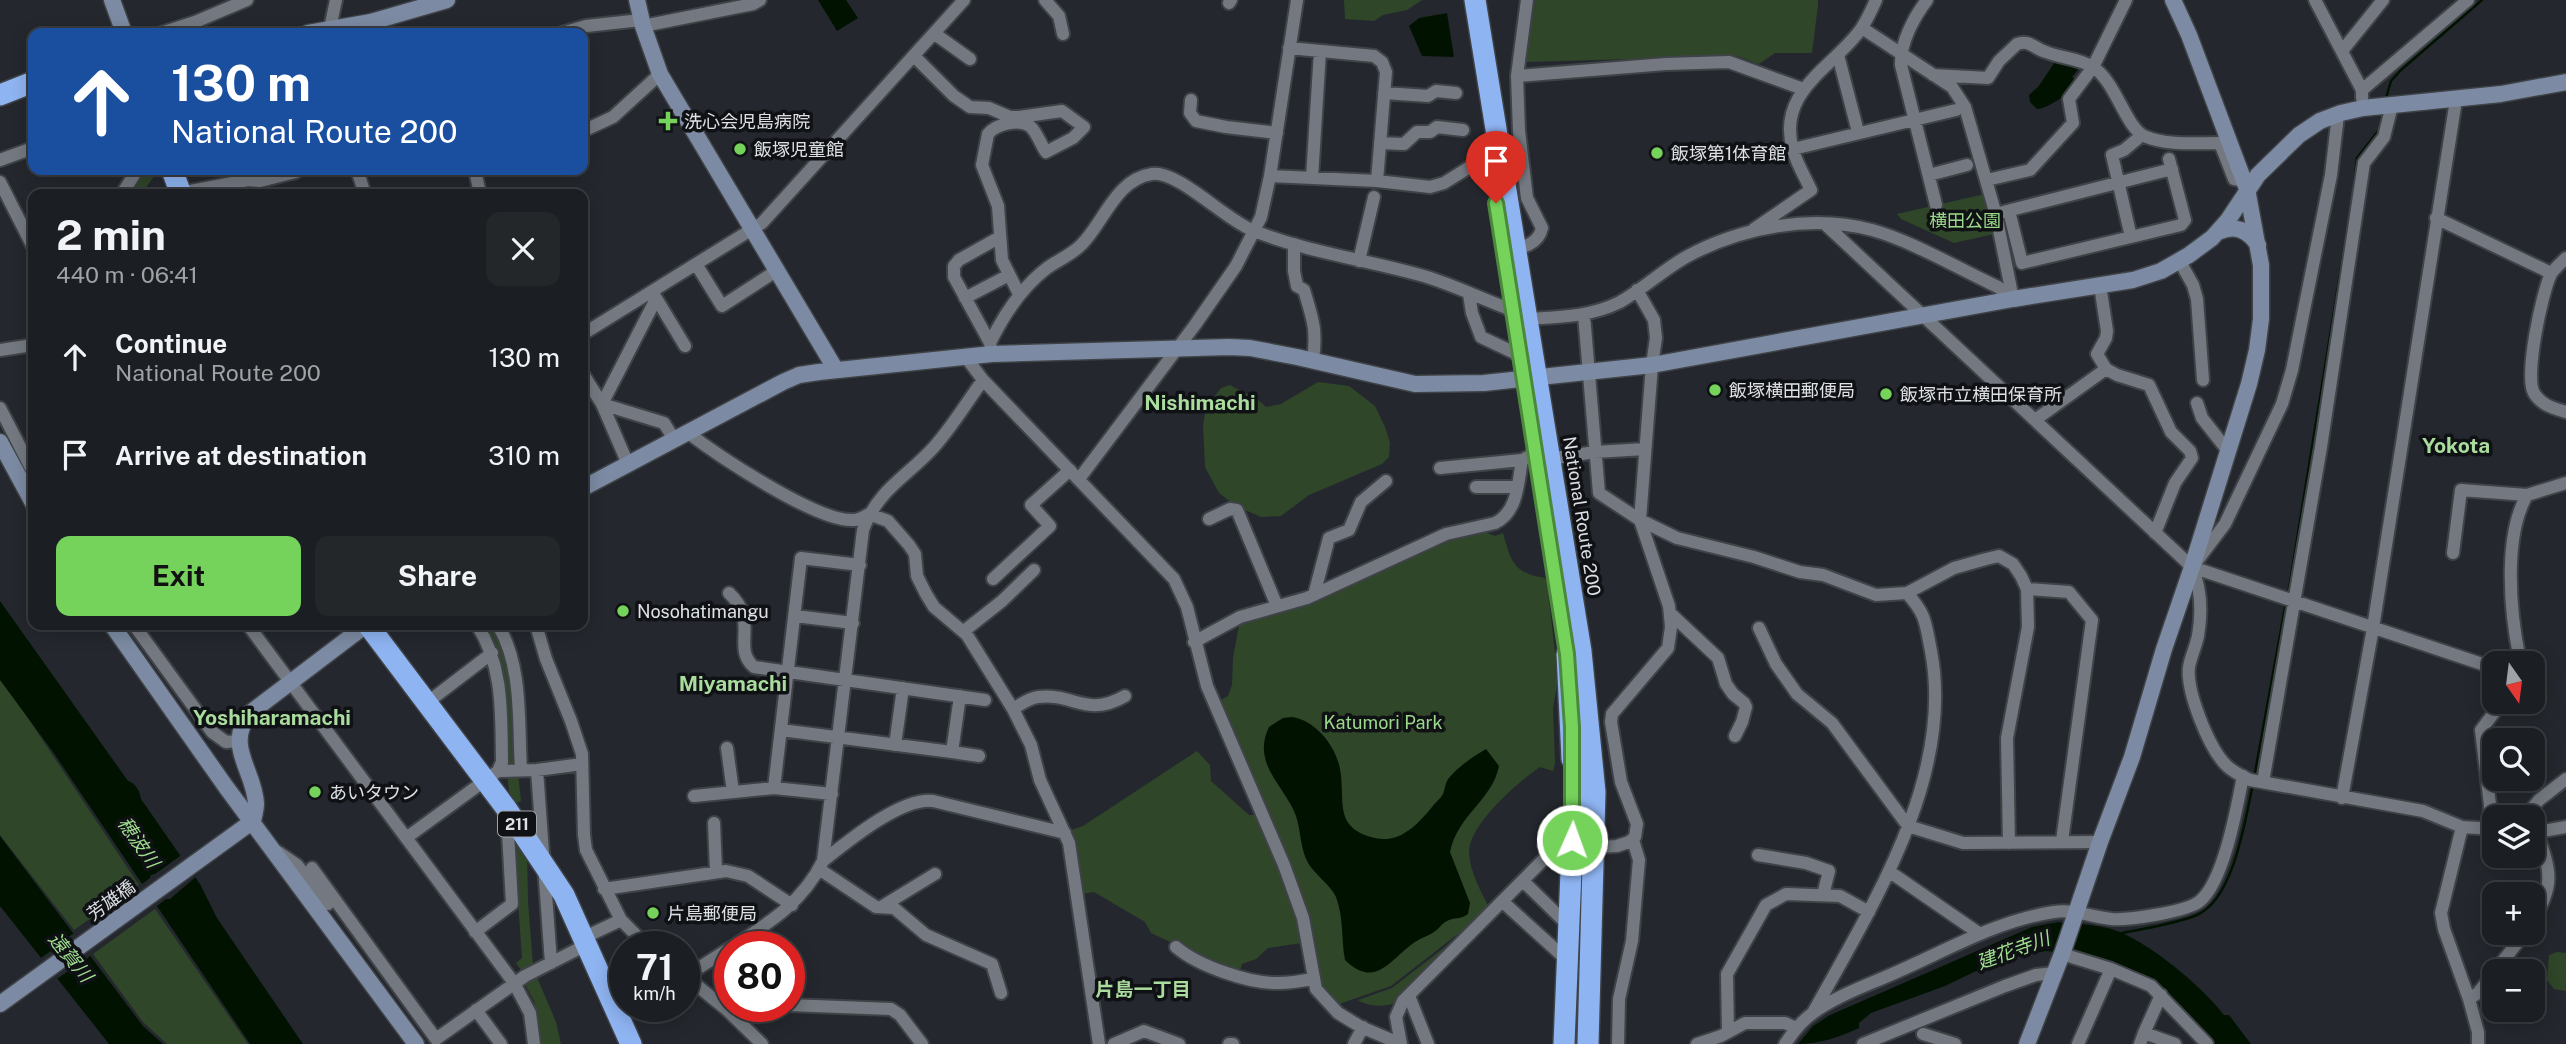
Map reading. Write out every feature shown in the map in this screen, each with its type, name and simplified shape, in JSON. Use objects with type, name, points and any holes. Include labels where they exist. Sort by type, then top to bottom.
[{"type":"highway","name":"National Route 200","points":[[1465,0],[1489,155],[1510,250]]},
{"type":"highway","name":"National Route 200","points":[[1475,0],[1530,378],[1536,457],[1574,653],[1588,1044]]},
{"type":"highway","points":[[0,95],[28,84]]},
{"type":"highway","name":"National Route 200","points":[[1519,314],[1519,355],[1530,378]]},
{"type":"highway","name":"211","points":[[371,630],[491,776],[506,808],[564,895],[587,941],[609,975]]},
{"type":"highway","points":[[1574,653],[1573,822],[1581,848],[1601,1044]]},
{"type":"highway","name":"National Route 200","points":[[1577,1044],[1581,848]]},
{"type":"highway","points":[[1564,1044],[1568,925],[1581,848]]},
{"type":"highway","name":"211","points":[[626,1022],[631,1044]]},
{"type":"street","points":[[111,0],[122,28]]},
{"type":"street","points":[[176,28],[247,0]]},
{"type":"street","points":[[331,28],[336,0]]},
{"type":"street","points":[[346,28],[371,22],[406,5],[447,0]]},
{"type":"street","points":[[637,0],[660,74],[836,370]]},
{"type":"street","points":[[579,28],[642,23],[753,4],[760,0]]},
{"type":"street","points":[[588,331],[654,295],[696,264],[762,223],[964,0]]},
{"type":"street","points":[[1045,0],[1059,16],[1063,34]]},
{"type":"street","points":[[993,579],[1050,526],[1031,505],[1074,475],[1178,349],[1236,267],[1255,231],[1265,207],[1297,0]]},
{"type":"street","points":[[1510,250],[1535,241],[1542,232],[1527,198],[1519,131],[1517,76],[1527,0]]},
{"type":"street","points":[[991,349],[1019,294],[1034,278],[1079,248],[1125,188],[1138,178],[1152,174],[1168,175],[1180,181],[1235,222],[1255,231],[1294,244],[1428,278],[1519,314],[1584,315],[1621,301],[1691,254],[1752,230],[1811,190],[1793,149],[1791,118],[1802,89],[1862,28],[1876,0]]},
{"type":"street","points":[[1927,0],[1918,11],[1900,53],[1936,205]]},
{"type":"street","points":[[1987,180],[2030,170],[2073,123],[2069,99],[2093,67],[2126,0]]},
{"type":"street","points":[[2027,1044],[2132,757],[2257,350],[2262,295],[2259,247],[2246,185],[2173,0]]},
{"type":"street","points":[[2315,0],[2362,90],[2363,108]]},
{"type":"street","points":[[2342,51],[2384,0]]},
{"type":"street","points":[[2362,90],[2468,0]]},
{"type":"street","points":[[1862,28],[1952,87],[1965,107],[1987,180],[2022,263],[2182,225],[2185,220],[2171,164],[2118,183],[2003,213]]},
{"type":"street","points":[[935,34],[970,59]]},
{"type":"street","points":[[1933,75],[1988,78],[1999,61],[2020,42],[2093,67],[2110,83],[2129,119],[2142,135],[2168,142],[2220,144],[2234,179],[2246,185]]},
{"type":"street","points":[[1289,48],[1379,58],[1386,72],[1377,181]]},
{"type":"street","points":[[1312,178],[1320,51]]},
{"type":"street","points":[[1838,55],[1858,132]]},
{"type":"street","points":[[915,57],[954,96],[970,107],[985,107],[1010,117],[1062,111],[1084,127],[1073,138],[1045,152],[1033,129],[1024,124],[1001,124],[988,134],[982,165],[999,206],[1000,252],[1019,294]]},
{"type":"street","points":[[1517,76],[1729,62],[1802,89]]},
{"type":"street","points":[[588,129],[613,117],[660,74]]},
{"type":"street","points":[[2218,232],[2246,185],[2285,147],[2320,121],[2363,108],[2456,100],[2566,82]]},
{"type":"street","points":[[1384,93],[1428,96],[1436,91],[1456,93]]},
{"type":"street","points":[[1191,100],[1190,113],[1196,121],[1277,133]]},
{"type":"street","points":[[2342,798],[2373,628],[2456,100]]},
{"type":"street","points":[[2263,782],[2321,447],[2364,163],[2384,137],[2392,106]]},
{"type":"street","points":[[1793,149],[1956,110]]},
{"type":"street","points":[[2192,567],[2225,524],[2282,404],[2292,370],[2331,175],[2338,115]]},
{"type":"street","points":[[1380,142],[1404,144],[1417,132],[1430,132],[1437,127],[1462,130]]},
{"type":"street","points":[[2132,237],[2112,155],[2124,150],[2142,135]]},
{"type":"street","points":[[0,160],[28,150]]},
{"type":"street","points":[[1270,176],[1377,181],[1430,187],[1444,184],[1489,155]]},
{"type":"street","points":[[1929,175],[1967,165]]},
{"type":"street","points":[[200,189],[247,177],[260,181],[284,175]]},
{"type":"street","points":[[0,182],[28,237]]},
{"type":"street","points":[[1359,261],[1374,197]]},
{"type":"street","points":[[2003,213],[2013,299]]},
{"type":"street","points":[[2436,218],[2552,273]]},
{"type":"street","points":[[1752,230],[1806,223],[1858,227],[1886,235],[1998,287],[2013,299]]},
{"type":"street","points":[[1825,224],[2192,567],[2482,664]]},
{"type":"street","points":[[799,375],[965,356],[991,349],[1250,348],[1415,384],[1484,383],[1652,365],[2142,277],[2161,271],[2218,232],[2232,228],[2240,229],[2253,238],[2259,247]]},
{"type":"street","points":[[991,349],[954,277],[955,262],[1000,237]]},
{"type":"street","points":[[1294,244],[1297,286],[1304,290],[1317,335],[1313,361]]},
{"type":"street","points":[[2566,258],[2552,273],[2533,344],[2531,388],[2538,399],[2549,407],[2566,412]]},
{"type":"street","points":[[2179,260],[2193,285],[2197,299],[2203,380]]},
{"type":"street","points":[[696,264],[716,310],[776,271]]},
{"type":"street","points":[[965,298],[1009,275]]},
{"type":"street","points":[[1972,306],[1982,296],[1986,286],[1984,281]]},
{"type":"street","points":[[2100,285],[2107,331],[2106,338],[2096,354],[2106,369],[2149,385],[2171,432],[2191,454],[2191,462],[2175,483],[2155,533]]},
{"type":"street","points":[[1618,1044],[1619,999],[1632,941],[1639,860],[1633,840],[1637,824],[1621,782],[1613,741],[1612,714],[1668,648],[1671,614],[1640,520],[1656,338],[1654,320],[1637,290]]},
{"type":"street","points":[[1469,294],[1472,313],[1481,337],[1519,355]]},
{"type":"street","points":[[654,295],[685,346]]},
{"type":"street","points":[[602,404],[654,295]]},
{"type":"street","points":[[1584,315],[1600,493],[1640,520],[1677,538],[1800,572],[1823,575],[1875,595],[1907,593],[1954,568],[1999,556],[2012,564],[2027,589],[2028,627],[2007,738],[2009,843]]},
{"type":"street","points":[[588,485],[799,375],[812,360],[816,336]]},
{"type":"street","points":[[0,350],[28,346]]},
{"type":"street","points":[[965,356],[983,380],[1174,579],[1187,607],[1207,686],[1284,865],[1303,918],[1312,979],[1323,999],[1338,1013],[1401,1044]]},
{"type":"street","points":[[2035,420],[2106,369]]},
{"type":"street","points":[[821,865],[863,530],[869,514],[889,488],[934,446],[983,380]]},
{"type":"street","points":[[588,382],[602,404],[628,464]]},
{"type":"street","points":[[2197,403],[2202,418],[2228,451]]},
{"type":"street","points":[[602,404],[664,424],[773,490],[803,504],[834,517],[855,521],[869,514],[888,521],[895,528],[915,554],[917,576],[930,600],[964,631],[1013,709],[1031,745],[1040,780],[1069,843],[1099,1044]]},
{"type":"street","points":[[0,408],[28,462]]},
{"type":"street","points":[[0,442],[28,494]]},
{"type":"street","points":[[1440,468],[1645,449]]},
{"type":"street","points":[[1195,642],[1240,617],[1314,595],[1446,534],[1496,523],[1503,519],[1515,499],[1517,486],[1536,457]]},
{"type":"street","points":[[1314,595],[1329,538],[1349,530],[1361,502],[1385,481]]},
{"type":"street","points":[[2453,553],[2461,490],[2527,495],[2566,483]]},
{"type":"street","points":[[1476,487],[1517,486]]},
{"type":"street","points":[[2517,651],[2512,593],[2512,532],[2518,510],[2527,495]]},
{"type":"street","points":[[1209,519],[1230,509],[1241,514],[1277,606]]},
{"type":"street","points":[[774,788],[801,558],[860,565]]},
{"type":"street","points":[[2192,567],[2198,581],[2200,609],[2198,635],[2189,666],[2191,692],[2213,746],[2226,765],[2243,776],[2263,782],[2423,811],[2462,827],[2482,828]]},
{"type":"street","points":[[964,631],[1002,601],[1034,570]]},
{"type":"street","points":[[2027,589],[2069,592],[2091,620],[2062,841]]},
{"type":"street","points":[[729,593],[744,613],[744,649],[748,662],[754,667],[985,699]]},
{"type":"street","points":[[1814,1012],[1890,872],[1908,826],[1926,765],[1933,727],[1935,685],[1923,612],[1907,593]]},
{"type":"street","points":[[1671,614],[1718,658],[1726,684],[1744,703],[1746,707],[1742,722],[1735,736]]},
{"type":"street","points":[[795,616],[853,623]]},
{"type":"street","points":[[1759,628],[1776,664],[1797,694],[1832,723],[1908,826],[1963,843],[2100,842]]},
{"type":"street","points":[[115,630],[248,824],[275,850],[416,1044]]},
{"type":"street","points":[[138,630],[212,733],[226,742],[239,741]]},
{"type":"street","points":[[252,630],[514,983],[530,1013],[534,1044]]},
{"type":"street","points":[[248,824],[256,804],[239,741],[244,722],[250,713],[360,630]]},
{"type":"street","points":[[406,838],[491,776],[502,762],[500,685],[492,653],[480,630]]},
{"type":"street","points":[[501,630],[515,669],[521,769]]},
{"type":"street","points":[[538,630],[582,754],[583,835],[586,850],[621,920],[632,931]]},
{"type":"street","points":[[428,702],[492,653]]},
{"type":"street","points":[[895,745],[903,688]]},
{"type":"street","points":[[952,752],[960,696]]},
{"type":"street","points":[[1013,709],[1035,697],[1056,697],[1097,706],[1125,696]]},
{"type":"street","points":[[2490,805],[2481,730],[2493,714]]},
{"type":"street","points":[[781,730],[979,756]]},
{"type":"street","points":[[727,748],[733,792]]},
{"type":"street","points":[[491,776],[521,769],[537,770],[582,764]]},
{"type":"street","points":[[537,770],[551,963]]},
{"type":"street","points":[[1784,1044],[1796,1027],[1814,1012],[1980,934],[2054,912],[2114,919],[2188,907],[2202,900],[2225,854],[2243,776]]},
{"type":"street","points":[[2535,805],[2566,779]]},
{"type":"street","points":[[694,800],[712,795],[774,788],[832,794]]},
{"type":"street","points":[[757,931],[792,905],[821,865],[847,842],[881,820],[922,800],[1065,833]]},
{"type":"street","points":[[475,932],[512,904],[506,808]]},
{"type":"street","points":[[714,823],[716,871]]},
{"type":"street","name":"芳雄橋","points":[[0,1004],[248,824]]},
{"type":"street","points":[[2462,827],[2441,913],[2444,929],[2469,999],[2478,1032],[2478,1044]]},
{"type":"street","points":[[2545,831],[2566,827]]},
{"type":"street","points":[[1401,1044],[1397,1011],[1523,881],[1581,848],[1625,844],[1633,840]]},
{"type":"street","points":[[275,850],[308,870],[351,933],[365,942],[436,1039],[514,983],[621,920]]},
{"type":"street","points":[[1758,855],[1806,863],[1829,871],[1823,895]]},
{"type":"street","points":[[2545,856],[2549,865],[2545,899]]},
{"type":"street","points":[[821,865],[876,907],[894,908],[926,935],[992,964],[1001,993]]},
{"type":"street","points":[[604,888],[716,871],[748,876],[792,905]]},
{"type":"street","points":[[1890,872],[1980,934]]},
{"type":"street","points":[[881,907],[935,874]]},
{"type":"street","points":[[1523,881],[1568,925]]},
{"type":"street","points":[[1728,1032],[1727,974],[1766,905],[1786,894],[1840,896],[1869,912]]},
{"type":"street","points":[[1503,902],[1567,961]]},
{"type":"street","points":[[2505,959],[2516,945]]},
{"type":"street","points":[[1176,947],[1196,960],[1250,979],[1279,984],[1312,979]]},
{"type":"street","points":[[2062,954],[2111,969],[2151,986],[2207,1044]]},
{"type":"street","points":[[2078,1044],[2111,969]]},
{"type":"street","points":[[1863,1044],[2036,975],[2054,973]]},
{"type":"street","points":[[700,988],[714,999]]},
{"type":"street","points":[[2469,999],[2482,988]]},
{"type":"street","points":[[2161,995],[2142,1038],[2175,1044]]},
{"type":"street","points":[[1409,996],[1428,1044]]},
{"type":"street","points":[[805,1006],[891,1009],[900,1015],[922,1044]]},
{"type":"street","points":[[476,1010],[501,1044]]},
{"type":"street","points":[[1929,1017],[1921,1039],[1955,1044]]},
{"type":"street","points":[[739,1022],[762,1044]]},
{"type":"street","points":[[1398,1030],[1420,1023]]},
{"type":"street","points":[[1696,1044],[1745,1023],[1785,1023],[1796,1027]]},
{"type":"street","points":[[1354,1044],[1363,1027]]},
{"type":"street","points":[[1114,1044],[1144,1031],[1180,1044]]},
{"type":"green space","points":[[1344,0],[1422,0],[1407,10],[1383,15],[1374,21],[1345,19]]},
{"type":"green space","points":[[1535,0],[1818,0],[1818,5],[1812,53],[1775,53],[1759,64],[1737,56],[1525,62]]},
{"type":"green space","points":[[138,175],[155,175],[145,189],[128,189]]},
{"type":"green space","name":"横田公園","points":[[1985,194],[1994,234],[1954,243],[1901,219],[1897,214]]},
{"type":"green space","points":[[1318,382],[1349,386],[1375,406],[1390,443],[1389,457],[1382,464],[1309,495],[1281,516],[1261,517],[1236,506],[1219,493],[1205,467],[1203,425],[1206,408],[1221,388],[1230,385],[1254,397],[1266,407],[1281,404]]},
{"type":"green space","name":"Katumori Park","points":[[1482,531],[1495,536],[1503,533],[1515,564],[1526,573],[1547,581],[1558,680],[1553,708],[1553,771],[1540,767],[1519,783],[1485,817],[1471,842],[1471,867],[1490,909],[1467,932],[1459,933],[1391,986],[1339,1004],[1323,985],[1308,914],[1262,795],[1219,701],[1228,696],[1232,685],[1233,658],[1240,620],[1441,539]]},
{"type":"green space","points":[[482,630],[496,630],[509,658],[517,765],[506,765],[502,685]]},
{"type":"green space","points":[[0,676],[139,885],[74,930],[0,835]]},
{"type":"green space","points":[[1197,751],[1210,765],[1211,781],[1249,815],[1260,815],[1300,925],[1301,943],[1268,948],[1256,959],[1242,964],[1239,974],[1151,933],[1145,922],[1094,892],[1081,894],[1068,831],[1083,826]]},
{"type":"green space","points":[[518,773],[521,801],[514,804],[510,798],[507,774]]},
{"type":"green space","points":[[513,832],[527,851],[533,965],[522,971],[516,963],[522,958]]},
{"type":"green space","points":[[155,909],[248,1044],[167,1044],[143,1022],[93,954]]},
{"type":"green space","points":[[1445,947],[1449,949],[1395,1003],[1376,1006],[1358,1000],[1392,988]]},
{"type":"green space","points":[[2566,953],[2566,991],[2554,989],[2547,980],[2549,955]]},
{"type":"green space","points":[[536,975],[556,1022],[561,1044],[540,1044],[534,1001],[523,981]]},
{"type":"water","points":[[818,0],[846,0],[858,18],[837,31]]},
{"type":"water","points":[[1447,13],[1454,57],[1422,56],[1409,26],[1419,18]]},
{"type":"water","points":[[2057,59],[2080,67],[2072,77],[2079,82],[2053,103],[2037,109],[2030,102],[2029,95],[2038,87]]},
{"type":"water","name":"穂波川","points":[[0,601],[128,781],[137,788],[141,799],[200,884],[217,918],[303,1044],[250,1044],[53,752],[0,680]]},
{"type":"water","points":[[1292,717],[1309,723],[1329,743],[1338,760],[1342,802],[1347,820],[1361,833],[1375,838],[1392,838],[1408,831],[1442,796],[1452,775],[1486,749],[1499,766],[1490,789],[1460,827],[1450,852],[1470,903],[1468,914],[1445,922],[1382,969],[1374,972],[1356,969],[1345,960],[1336,897],[1308,863],[1296,816],[1267,764],[1264,752],[1269,727],[1283,718]]},
{"type":"water","name":"遠賀川","points":[[0,836],[143,1026],[163,1044],[109,1044],[0,906]]},
{"type":"water","name":"建花寺川","points":[[2058,922],[2107,928],[2154,951],[2202,990],[2224,1015],[2229,1015],[2251,1044],[2210,1044],[2163,994],[2073,954],[2046,951],[1999,960],[1945,986],[1871,1013],[1859,1023],[1859,1028],[1852,1031],[1822,1041],[1798,1044],[1813,1026],[1830,1015],[2032,927]]},
{"type":"pier","points":[[183,854],[198,875],[170,899],[153,909],[138,887]]},
{"type":"pier","points":[[77,931],[93,953],[78,967],[54,981],[38,960]]},
{"type":"waterway","points":[[2386,98],[2391,81],[2401,70],[2482,0]]},
{"type":"waterway","points":[[2353,195],[2357,158],[2379,130],[2383,112]]},
{"type":"waterway","points":[[2288,595],[2349,219]]},
{"type":"waterway","points":[[2254,778],[2286,602]]},
{"type":"waterway","points":[[2118,934],[2189,918],[2210,906],[2220,893],[2236,857],[2253,784]]},
{"type":"place","name":"洗心会児島病院","points":[[668,121]]},
{"type":"place","name":"飯塚児童館","points":[[740,149]]},
{"type":"place","name":"飯塚第1体育館","points":[[1657,153]]},
{"type":"place","name":"飯塚横田郵便局","points":[[1715,390]]},
{"type":"place","name":"飯塚市立横田保育所","points":[[1886,394]]},
{"type":"place","name":"Nosohatimangu","points":[[623,611]]},
{"type":"place","name":"あいタウン","points":[[315,792]]},
{"type":"place","name":"片島郵便局","points":[[653,913]]},
{"type":"district","name":"Nishimachi","points":[[1200,402]]},
{"type":"district","name":"Yokota","points":[[2456,445]]},
{"type":"district","name":"Miyamachi","points":[[733,683]]},
{"type":"district","name":"Yoshiharamachi","points":[[272,717]]},
{"type":"district","name":"片島一丁目","points":[[1143,989]]},
{"type":"route","points":[[1496,203],[1567,654],[1572,727],[1572,840]]}]
